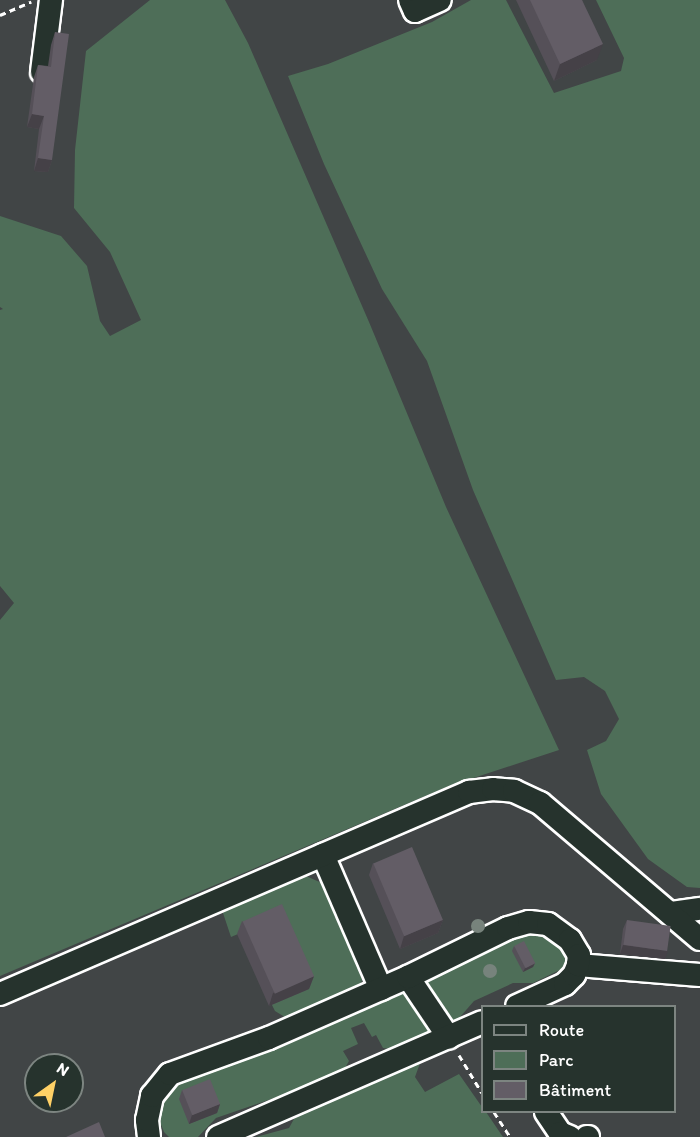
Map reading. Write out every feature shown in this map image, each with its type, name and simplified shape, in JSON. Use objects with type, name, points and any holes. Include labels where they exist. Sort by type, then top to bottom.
[{"type":"street","points":[[42,72],[51,0]]},
{"type":"street","points":[[410,0],[415,10],[440,0]]},
{"type":"street","points":[[0,994],[469,792],[493,789],[514,791],[540,803],[700,939]]},
{"type":"street","points":[[323,855],[381,989]]},
{"type":"street","points":[[670,913],[700,909]]},
{"type":"street","points":[[149,1137],[147,1120],[152,1096],[170,1074],[269,1038],[408,977],[508,928],[529,922],[548,924],[560,931],[579,955],[578,965],[565,984],[519,1005]]},
{"type":"street","points":[[578,965],[700,975]]},
{"type":"street","points":[[408,977],[449,1038]]},
{"type":"street","points":[[218,1137],[481,1024]]},
{"type":"street","points":[[547,1113],[560,1133],[570,1137]]},
{"type":"path","points":[[0,15],[36,0]]},
{"type":"path","points":[[449,1038],[481,1090]]},
{"type":"path","points":[[495,1113],[510,1137]]},
{"type":"shaded area","points":[[0,0],[700,0],[700,1137],[0,1137]]},
{"type":"green space","points":[[150,0],[225,0],[248,43],[446,507],[559,750],[449,786],[0,976],[0,620],[14,603],[0,586],[0,310],[3,309],[0,307],[0,216],[61,236],[87,266],[100,321],[110,336],[141,320],[110,252],[74,208],[75,150],[86,51]]},
{"type":"green space","points":[[471,0],[506,0],[554,93],[621,71],[624,58],[596,0],[700,0],[700,888],[687,887],[648,859],[601,794],[587,750],[606,741],[619,719],[605,691],[584,677],[556,680],[473,490],[427,361],[382,289],[324,164],[288,76],[328,64],[432,22]]},
{"type":"green space","points":[[297,875],[306,876],[324,884],[364,976],[357,992],[288,1019],[275,1011],[272,1005],[277,917],[231,937],[222,910]]},
{"type":"green space","points":[[529,932],[544,932],[564,947],[566,957],[564,968],[533,983],[513,983],[474,1001],[453,1025],[417,981]]},
{"type":"green space","points":[[404,987],[440,1030],[397,1050],[383,1048],[376,1035],[372,1037],[364,1023],[351,1028],[358,1044],[343,1051],[349,1061],[341,1075],[216,1118],[198,1137],[169,1137],[164,1132],[160,1122],[160,1109],[165,1096],[175,1085]]},
{"type":"green space","points":[[423,1055],[415,1077],[425,1092],[459,1074],[481,1106],[481,1113],[487,1113],[503,1137],[256,1137],[289,1128],[300,1108]]},
{"type":"building","points":[[530,0],[582,0],[603,44],[560,64]]},
{"type":"building","points":[[55,32],[69,34],[52,160],[38,158],[44,116],[32,114],[38,65],[51,67]]},
{"type":"building","points":[[412,847],[443,920],[404,936],[373,863]]},
{"type":"building","points":[[282,904],[314,976],[275,994],[243,921]]},
{"type":"building","points":[[627,920],[671,926],[667,951],[624,945]]},
{"type":"building","points":[[524,941],[535,963],[526,968],[514,946]]},
{"type":"building","points":[[210,1079],[220,1104],[192,1115],[182,1090]]},
{"type":"building","points":[[99,1122],[105,1137],[66,1137]]}]
